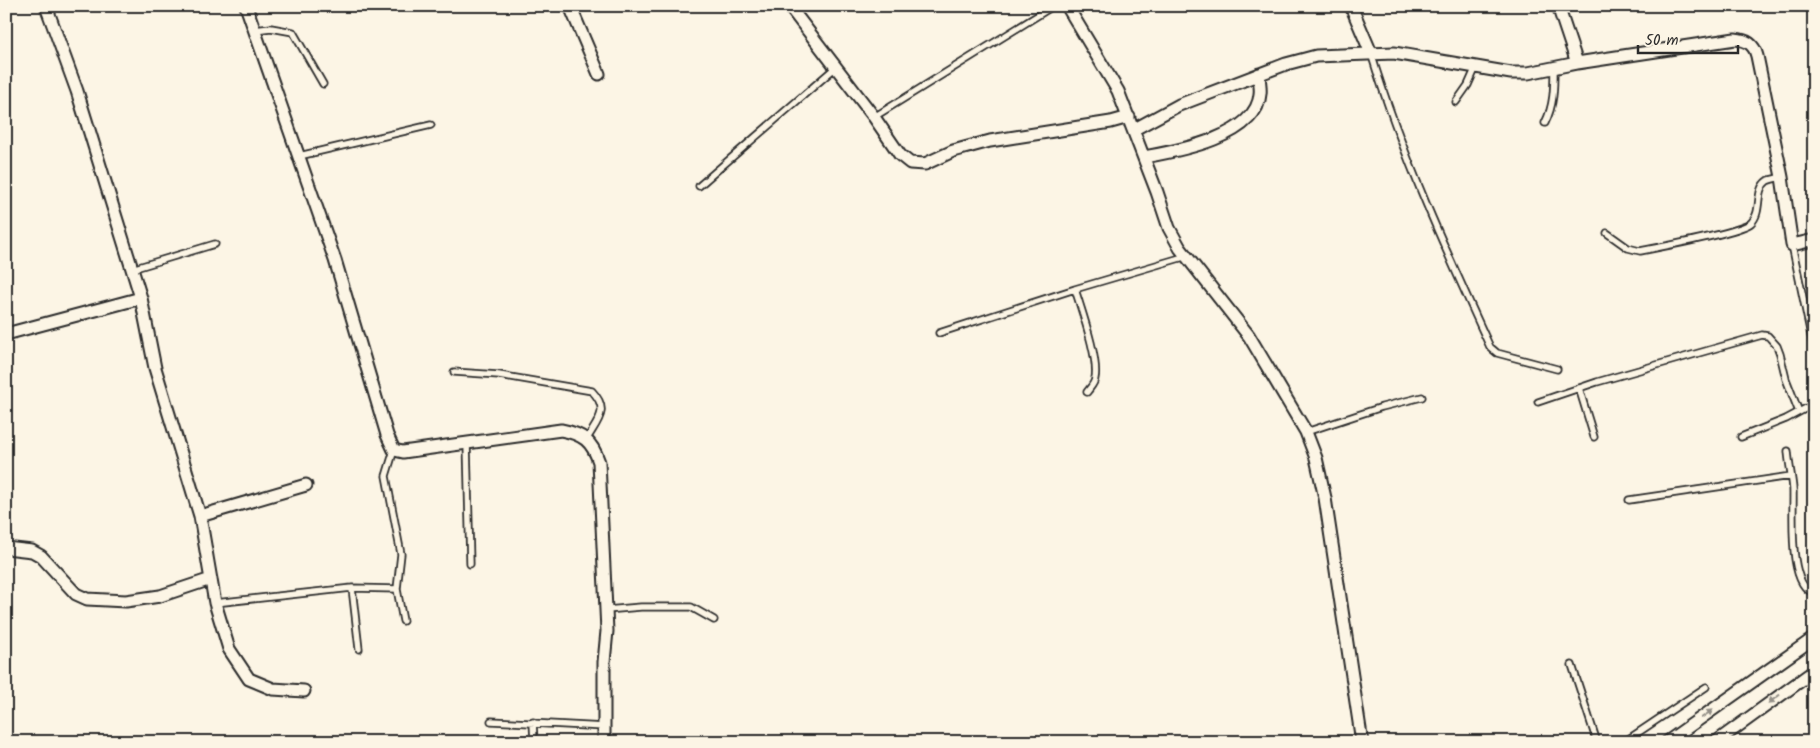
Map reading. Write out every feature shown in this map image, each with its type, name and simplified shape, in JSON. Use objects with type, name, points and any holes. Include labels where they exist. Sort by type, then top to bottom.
[{"type":"street","points":[[46,6],[77,91],[141,298],[155,368],[200,516],[215,603],[229,649],[249,679],[273,689],[304,691]]},
{"type":"street","points":[[246,6],[336,260],[386,435],[394,450],[403,452],[562,430],[575,432],[587,438],[599,462],[606,610],[604,742]]},
{"type":"street","points":[[570,6],[599,74]]},
{"type":"street","points":[[789,6],[874,117],[900,155],[910,163],[917,165],[990,141],[1111,122],[1129,117]]},
{"type":"street","points":[[1067,6],[1118,91],[1169,228],[1187,256],[1249,336],[1306,432],[1316,458],[1324,498],[1362,742]]},
{"type":"street","points":[[1351,6],[1371,53]]},
{"type":"street","points":[[1558,6],[1577,63]]},
{"type":"street","points":[[1133,130],[1179,105],[1259,74],[1316,56],[1394,53],[1528,73],[1577,63],[1735,39],[1746,40],[1755,49],[1757,56],[1782,177],[1792,245],[1814,240]]},
{"type":"street","points":[[1144,157],[1184,150],[1211,141],[1244,121],[1256,108],[1260,94],[1259,74]]},
{"type":"street","points":[[6,334],[141,298]]},
{"type":"street","points":[[200,516],[306,485]]},
{"type":"street","points":[[6,548],[32,551],[42,556],[76,594],[87,599],[126,600],[160,596],[211,579]]},
{"type":"street","points":[[1667,742],[1814,638]]},
{"type":"street","points":[[1716,742],[1814,671]]},
{"type":"lane","points":[[874,117],[1053,6]]},
{"type":"lane","points":[[254,30],[271,28],[293,32],[323,84]]},
{"type":"lane","points":[[1371,53],[1390,115],[1423,198],[1490,348],[1497,353],[1557,369]]},
{"type":"lane","points":[[1456,102],[1468,86],[1476,66]]},
{"type":"lane","points":[[699,186],[836,68]]},
{"type":"lane","points":[[1545,123],[1551,110],[1554,68]]},
{"type":"lane","points":[[299,156],[431,125]]},
{"type":"lane","points":[[1607,232],[1628,248],[1640,251],[1735,230],[1751,223],[1757,215],[1762,187],[1767,181],[1782,177]]},
{"type":"lane","points":[[132,269],[215,244]]},
{"type":"lane","points":[[1792,245],[1814,350]]},
{"type":"lane","points":[[939,333],[1075,289],[1187,256]]},
{"type":"lane","points":[[1075,289],[1084,317],[1095,365],[1096,379],[1087,392]]},
{"type":"lane","points":[[1538,402],[1579,388],[1762,335],[1768,336],[1777,346],[1786,379],[1799,412]]},
{"type":"lane","points":[[454,372],[499,375],[592,391],[600,400],[602,407],[600,418],[587,438]]},
{"type":"lane","points":[[1579,388],[1594,437]]},
{"type":"lane","points":[[1306,432],[1382,407],[1422,397]]},
{"type":"lane","points":[[1741,437],[1786,420],[1814,404]]},
{"type":"lane","points":[[468,443],[470,564]]},
{"type":"lane","points":[[394,450],[386,476],[401,554],[397,589],[403,621]]},
{"type":"lane","points":[[1788,451],[1798,575],[1801,584],[1814,594]]},
{"type":"lane","points":[[1628,500],[1791,476]]},
{"type":"lane","points":[[215,603],[352,588],[397,589]]},
{"type":"lane","points":[[352,588],[359,650]]},
{"type":"lane","points":[[606,610],[641,607],[692,607],[714,620]]},
{"type":"lane","points":[[1572,665],[1597,742]]},
{"type":"lane","points":[[1624,742],[1706,687]]},
{"type":"lane","points":[[491,721],[605,727]]},
{"type":"lane","points":[[533,722],[534,742]]}]
